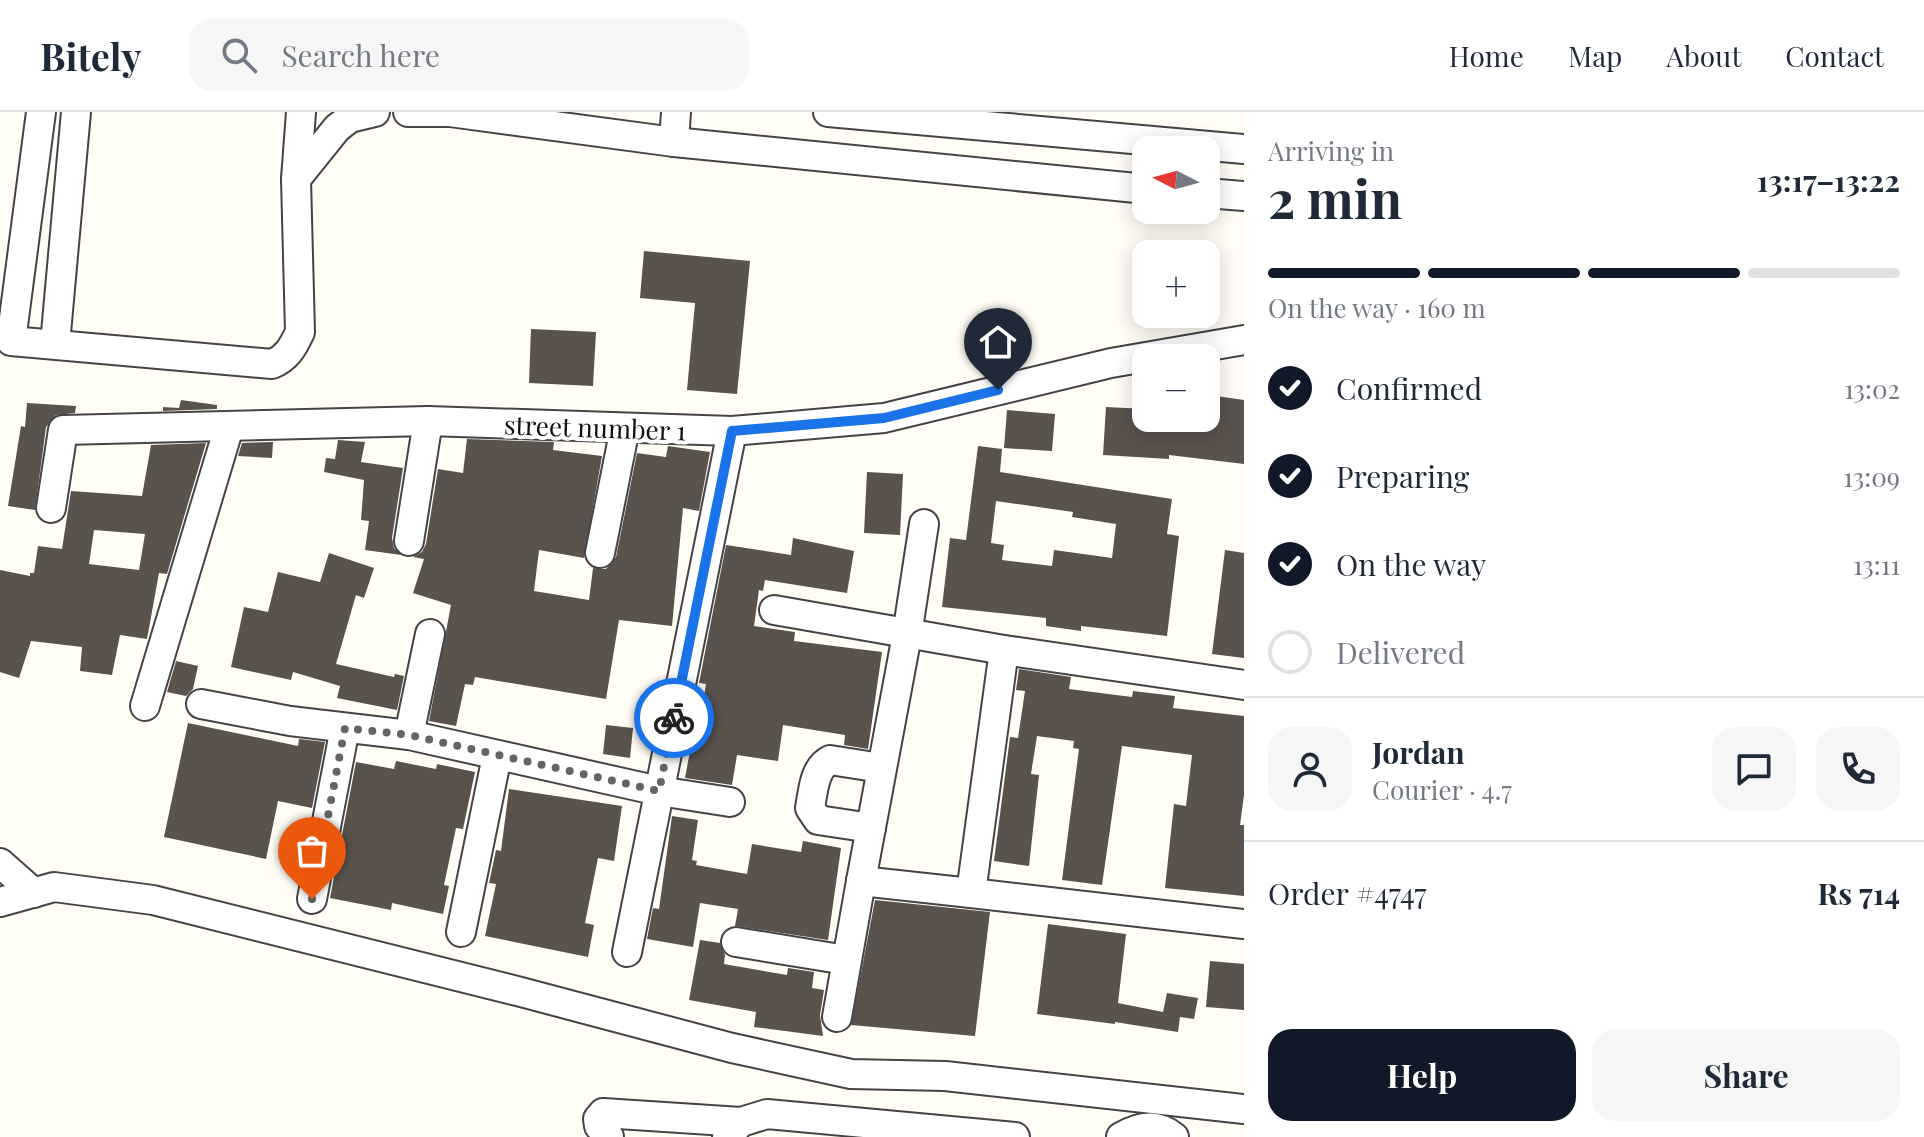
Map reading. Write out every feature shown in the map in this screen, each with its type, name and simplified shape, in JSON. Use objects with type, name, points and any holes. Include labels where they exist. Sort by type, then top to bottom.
[{"type":"street","points":[[41,112],[5,342],[272,364],[282,360],[293,348],[300,332],[296,179],[301,112]]},
{"type":"street","points":[[55,344],[76,112]]},
{"type":"street","points":[[296,179],[337,128],[350,118],[375,112]]},
{"type":"street","points":[[408,112],[494,115],[674,142],[1132,188]]},
{"type":"street","points":[[674,142],[676,112]]},
{"type":"street","points":[[828,112],[1132,143]]},
{"type":"street","points":[[1220,148],[1244,149]]},
{"type":"street","points":[[1220,194],[1244,196]]},
{"type":"street","name":"street number 1","points":[[51,508],[63,430],[428,421],[732,431],[884,418],[1111,363],[1244,340]]},
{"type":"street","points":[[409,541],[428,421]]},
{"type":"street","points":[[145,706],[229,427]]},
{"type":"street","points":[[600,553],[625,428]]},
{"type":"street","points":[[627,952],[732,431]]},
{"type":"street","points":[[837,1017],[907,635],[924,524]]},
{"type":"street","points":[[774,610],[907,635],[1244,685]]},
{"type":"street","points":[[409,735],[430,634]]},
{"type":"street","points":[[971,893],[1004,650]]},
{"type":"street","points":[[201,704],[259,716],[409,735],[659,791],[730,802]]},
{"type":"street","points":[[312,899],[345,728]]},
{"type":"street","points":[[461,932],[497,756]]},
{"type":"street","points":[[871,828],[818,820],[810,808],[815,780],[824,763],[830,760],[881,768]]},
{"type":"street","points":[[0,863],[34,893]]},
{"type":"street","points":[[861,881],[1244,924]]},
{"type":"street","points":[[0,902],[54,887],[153,900],[851,1074],[945,1076],[1244,1109]]},
{"type":"street","points":[[736,942],[846,960]]},
{"type":"street","points":[[609,1137],[599,1126],[598,1119],[603,1113],[734,1129],[767,1114],[895,1131],[1015,1137]]},
{"type":"street","points":[[1121,1137],[1144,1127],[1157,1128],[1174,1137]]},
{"type":"building","points":[[644,251],[750,261],[737,394],[687,390],[695,303],[640,298]]},
{"type":"building","points":[[531,329],[596,332],[593,386],[529,383]]},
{"type":"building","points":[[1220,397],[1244,400],[1244,464],[1169,455],[1169,459],[1103,455],[1106,407],[1132,408],[1132,432],[1220,432]]},
{"type":"building","points":[[181,400],[217,405],[217,409],[163,411],[163,407],[179,408]]},
{"type":"building","points":[[27,403],[76,406],[75,413],[56,415],[46,427],[35,510],[8,506]]},
{"type":"building","points":[[1007,410],[1055,414],[1052,451],[1004,448]]},
{"type":"building","points":[[467,439],[554,442],[553,450],[602,456],[584,558],[539,550],[534,591],[589,600],[593,568],[606,569],[616,557],[637,453],[666,457],[668,446],[710,452],[699,511],[683,508],[672,626],[619,620],[606,699],[475,677],[473,685],[465,684],[456,726],[429,721],[451,605],[413,593],[424,559],[413,557],[422,552],[426,544],[438,469],[463,473]]},
{"type":"building","points":[[338,440],[365,442],[361,462],[403,468],[392,538],[394,548],[401,555],[365,550],[369,521],[361,520],[364,480],[324,472],[326,458],[335,459]]},
{"type":"building","points":[[273,442],[272,458],[238,456],[242,443]]},
{"type":"building","points":[[206,443],[167,574],[159,573],[147,639],[120,635],[112,675],[80,671],[82,647],[31,641],[19,678],[0,672],[0,570],[30,576],[34,573],[38,546],[62,549],[71,491],[142,496],[151,445]],"holes":[[[94,530],[145,534],[139,570],[89,564]]]},
{"type":"building","points":[[978,446],[1002,449],[1000,472],[1172,499],[1167,534],[1179,536],[1167,636],[1081,626],[1081,631],[1046,626],[1046,618],[942,607],[950,538],[966,540]],"holes":[[[996,501],[1073,512],[1072,517],[1116,524],[1112,558],[1054,550],[1052,566],[1002,560],[1004,545],[991,543]]]},
{"type":"building","points":[[867,472],[903,474],[900,535],[864,533]]},
{"type":"building","points":[[793,538],[854,551],[847,593],[765,580],[763,591],[759,590],[754,626],[795,632],[794,641],[882,652],[868,749],[844,745],[845,735],[783,725],[778,761],[737,755],[732,785],[685,778],[690,751],[695,752],[706,684],[699,683],[726,545],[791,555]]},
{"type":"building","points":[[1225,550],[1244,553],[1244,658],[1212,654]]},
{"type":"building","points":[[329,553],[374,568],[364,598],[356,595],[336,664],[394,677],[395,674],[404,676],[397,710],[337,698],[340,686],[293,672],[291,680],[231,667],[244,607],[268,612],[278,572],[320,582]]},
{"type":"building","points":[[176,661],[198,666],[193,689],[186,696],[167,692]]},
{"type":"building","points":[[1019,669],[1071,677],[1069,689],[1132,697],[1133,691],[1175,696],[1173,708],[1244,716],[1244,795],[1240,825],[1244,825],[1244,896],[1165,888],[1174,804],[1186,806],[1192,755],[1122,746],[1102,885],[1062,880],[1079,749],[1073,748],[1074,741],[1037,736],[1031,774],[1039,775],[1029,866],[994,861],[1010,737],[1018,738],[1025,691],[1016,690]]},
{"type":"building","points":[[188,723],[298,746],[299,739],[325,742],[312,808],[278,801],[266,859],[164,837]]},
{"type":"building","points":[[606,725],[633,728],[630,758],[603,754]]},
{"type":"building","points":[[396,761],[436,769],[437,764],[475,772],[463,829],[456,828],[444,885],[449,886],[443,914],[392,903],[391,910],[330,898],[356,762],[394,769]]},
{"type":"building","points":[[509,789],[622,806],[614,861],[598,858],[585,923],[594,925],[588,957],[485,936],[496,884],[489,883],[496,850],[501,851]]},
{"type":"building","points":[[672,816],[698,820],[692,860],[697,861],[696,865],[747,874],[752,844],[801,852],[803,841],[841,848],[828,940],[735,926],[738,909],[700,903],[693,947],[647,939],[653,908],[659,909]]},
{"type":"building","points":[[875,900],[990,912],[975,1036],[851,1025]]},
{"type":"building","points":[[1048,924],[1126,934],[1118,1003],[1163,1012],[1167,993],[1198,998],[1194,1019],[1180,1017],[1178,1032],[1037,1014]]},
{"type":"building","points":[[700,940],[720,943],[725,955],[724,964],[787,975],[788,968],[814,972],[812,988],[824,990],[820,1015],[823,1036],[754,1027],[756,1012],[689,1000]]},
{"type":"building","points":[[1210,961],[1244,964],[1244,1010],[1206,1007]]},
{"type":"way so far","points":[[312,899],[345,728],[409,735],[659,791],[674,718]]},
{"type":"route","points":[[674,718],[732,431],[884,418],[998,390]]}]
